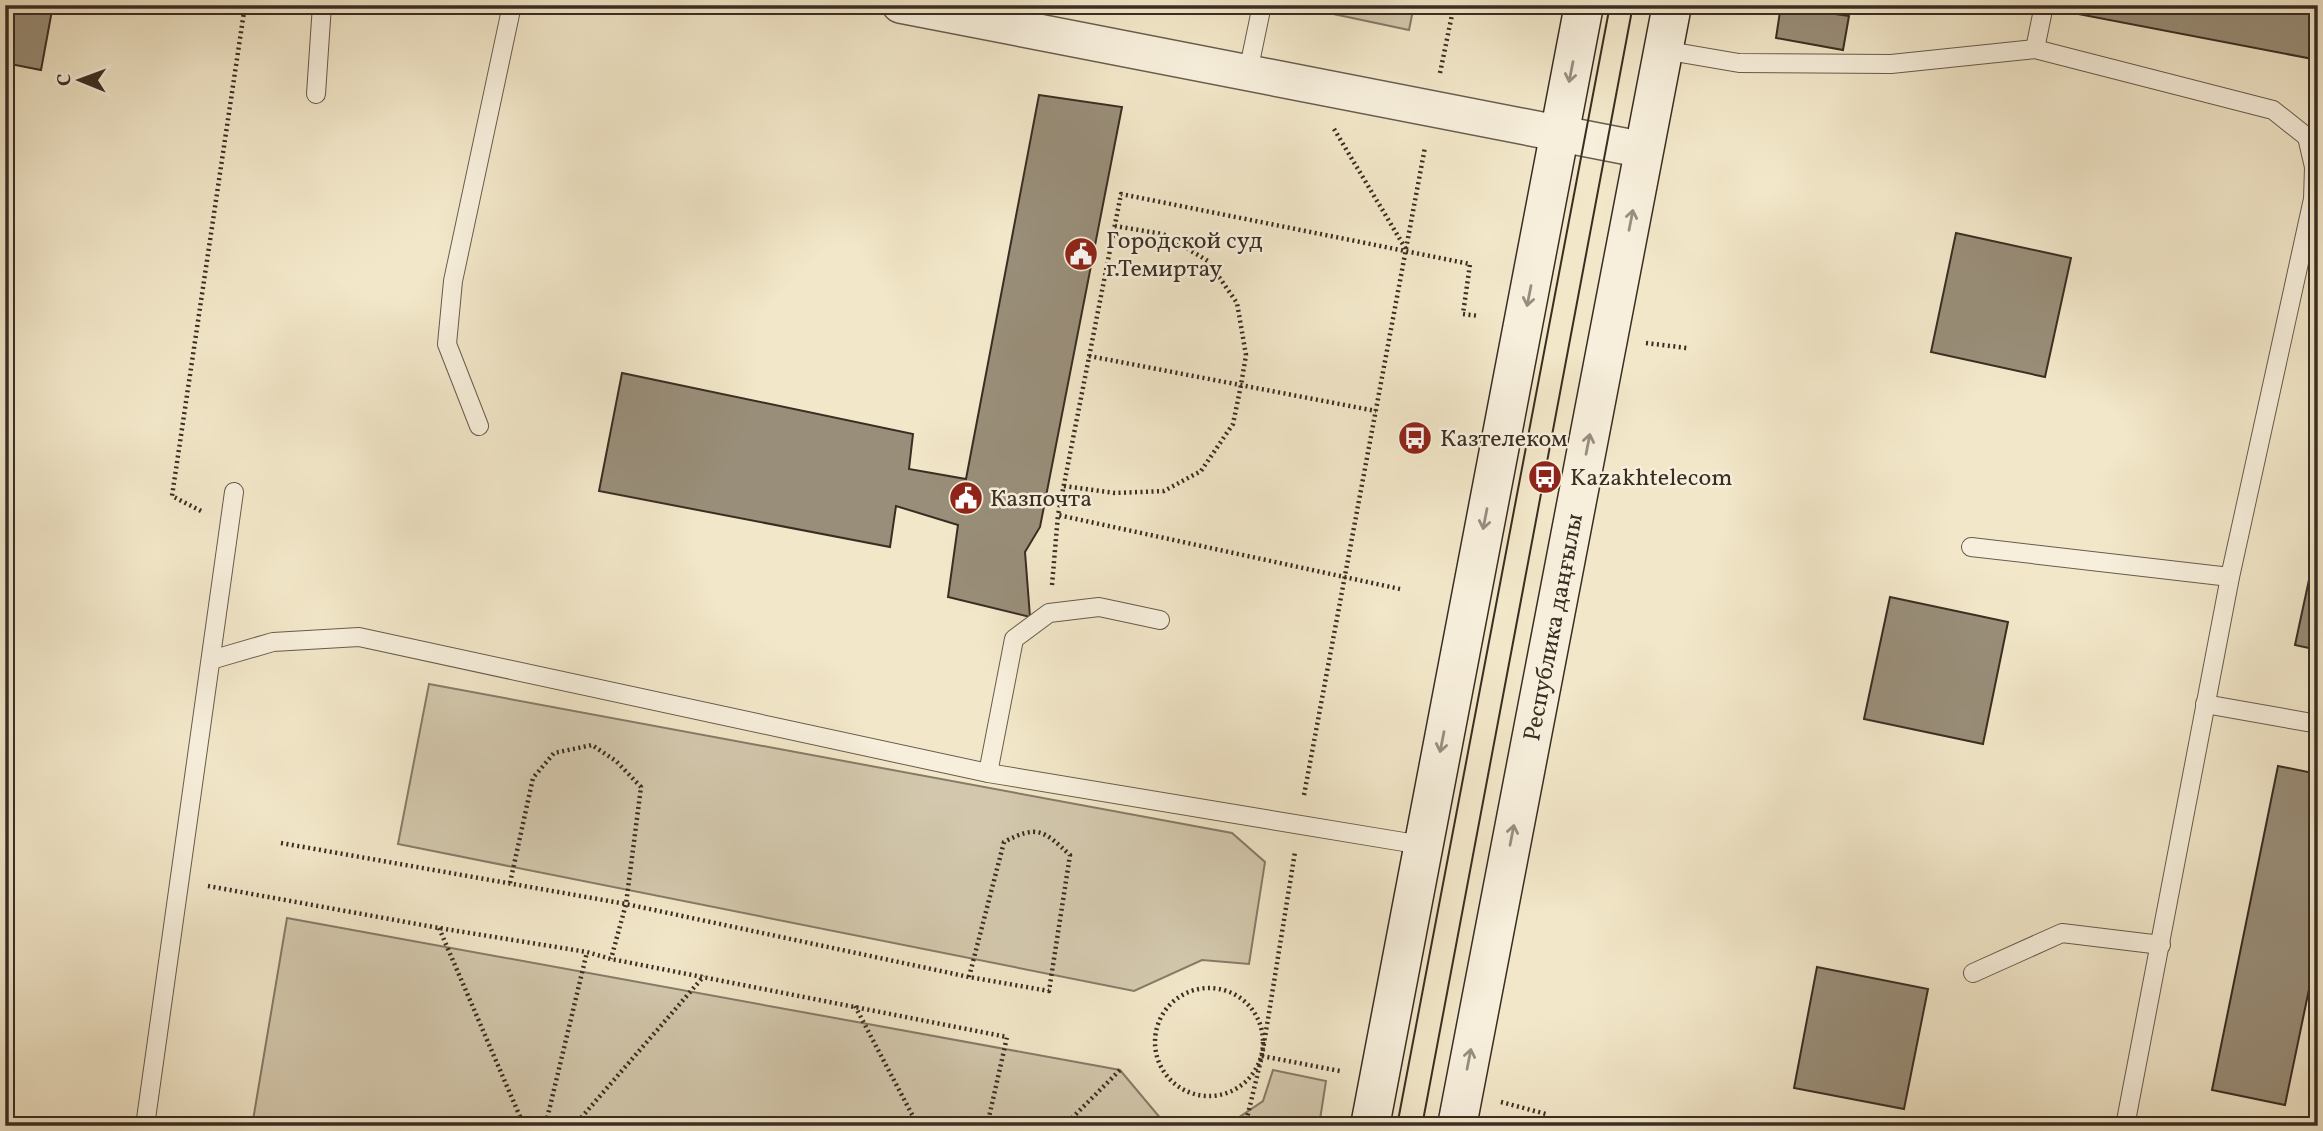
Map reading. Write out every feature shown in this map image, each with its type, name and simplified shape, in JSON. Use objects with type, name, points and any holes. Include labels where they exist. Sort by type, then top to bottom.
[{"type":"main road","points":[[1370,1126],[1584,5]]},
{"type":"main road","name":"Республика даңғылы","points":[[1457,1126],[1672,5]]},
{"type":"street","points":[[900,5],[1644,150]]},
{"type":"lane","points":[[316,94],[321,5]]},
{"type":"lane","points":[[479,426],[447,344],[453,281],[512,5]]},
{"type":"lane","points":[[1248,72],[1262,5]]},
{"type":"lane","points":[[2035,49],[2045,5]]},
{"type":"lane","points":[[1664,50],[1739,63],[1891,64],[2035,49],[2273,110],[2307,137],[2314,167],[2315,198],[2230,577],[2125,1126]]},
{"type":"lane","points":[[145,1126],[234,492]]},
{"type":"lane","points":[[1971,547],[2230,577]]},
{"type":"lane","points":[[988,773],[1014,639],[1049,613],[1099,607],[1160,620]]},
{"type":"lane","points":[[211,660],[273,642],[359,637],[988,773],[1422,845]]},
{"type":"lane","points":[[2205,704],[2318,724]]},
{"type":"lane","points":[[1973,973],[2062,933],[2161,944]]},
{"type":"path","points":[[230,526],[172,496],[245,5]]},
{"type":"path","points":[[1245,1126],[1262,1056],[1264,1046],[1261,1027],[1253,1009],[1240,997],[1222,989],[1191,990],[1175,999],[1162,1014],[1155,1032],[1154,1051],[1161,1069],[1172,1084],[1189,1093],[1215,1097],[1233,1092],[1254,1073],[1262,1056],[1300,825],[1309,760],[1432,107],[1454,5]]},
{"type":"path","points":[[1306,83],[1407,251]]},
{"type":"path","points":[[1049,613],[1058,514],[1121,194],[1470,264],[1463,314],[1479,316]]},
{"type":"path","points":[[1064,485],[1115,493],[1164,491],[1202,471],[1233,424],[1241,385],[1246,355],[1237,303],[1208,261],[1163,234],[1115,226]]},
{"type":"path","points":[[1645,343],[1687,348]]},
{"type":"path","points":[[1090,356],[1376,411]]},
{"type":"path","points":[[1058,514],[1400,589]]},
{"type":"path","points":[[510,883],[533,778],[554,753],[592,745],[616,761],[641,787],[626,904],[611,959]]},
{"type":"path","points":[[281,843],[626,904],[969,977],[1049,991],[1070,855],[1047,834],[1024,831],[1004,842],[969,977]]},
{"type":"path","points":[[180,881],[587,952],[611,959],[1007,1037],[987,1126]]},
{"type":"path","points":[[439,928],[524,1126]]},
{"type":"path","points":[[533,1126],[548,1125],[587,952]]},
{"type":"path","points":[[574,1126],[704,976]]},
{"type":"path","points":[[855,1006],[918,1126]]},
{"type":"path","points":[[1262,1056],[1378,1079]]},
{"type":"path","points":[[1064,1126],[1119,1070]]},
{"type":"shaded area","points":[[1306,5],[1414,5],[1409,30],[1305,8]]},
{"type":"shaded area","points":[[429,684],[1232,833],[1265,862],[1249,964],[1202,960],[1134,991],[398,844]]},
{"type":"shaded area","points":[[287,918],[1120,1070],[1167,1126],[252,1126]]},
{"type":"shaded area","points":[[1273,1070],[1326,1081],[1319,1126],[1226,1126],[1263,1101]]},
{"type":"building","points":[[5,5],[53,5],[41,70],[5,63]]},
{"type":"building","points":[[1781,5],[1822,5],[1821,12],[1849,16],[1843,50],[1776,38]]},
{"type":"building","points":[[2079,5],[2318,5],[2318,60],[2078,14]]},
{"type":"building","points":[[1039,95],[1122,107],[1040,527],[1025,552],[1030,617],[948,597],[958,525],[896,506],[890,547],[599,491],[622,373],[913,434],[909,469],[966,479]]},
{"type":"building","points":[[1956,233],[2071,258],[2045,377],[1931,352]]},
{"type":"building","points":[[2318,538],[2318,650],[2295,645]]},
{"type":"building","points":[[1890,597],[2008,622],[1983,744],[1864,719]]},
{"type":"building","points":[[2278,766],[2318,774],[2318,946],[2285,1105],[2212,1090]]},
{"type":"building","points":[[1817,967],[1928,989],[1904,1109],[1794,1088]]},
{"type":"tram line","points":[[1397,1126],[1610,5]]},
{"type":"tram line","points":[[1422,1126],[1633,5]]},
{"type":"place","name":"Городской суд г.Темиртау","points":[[1081,254]]},
{"type":"place","name":"Казтелеком","points":[[1415,438]]},
{"type":"place","name":"Kazakhtelecom","points":[[1545,477]]},
{"type":"place","name":"Казпочта","points":[[966,498]]}]
